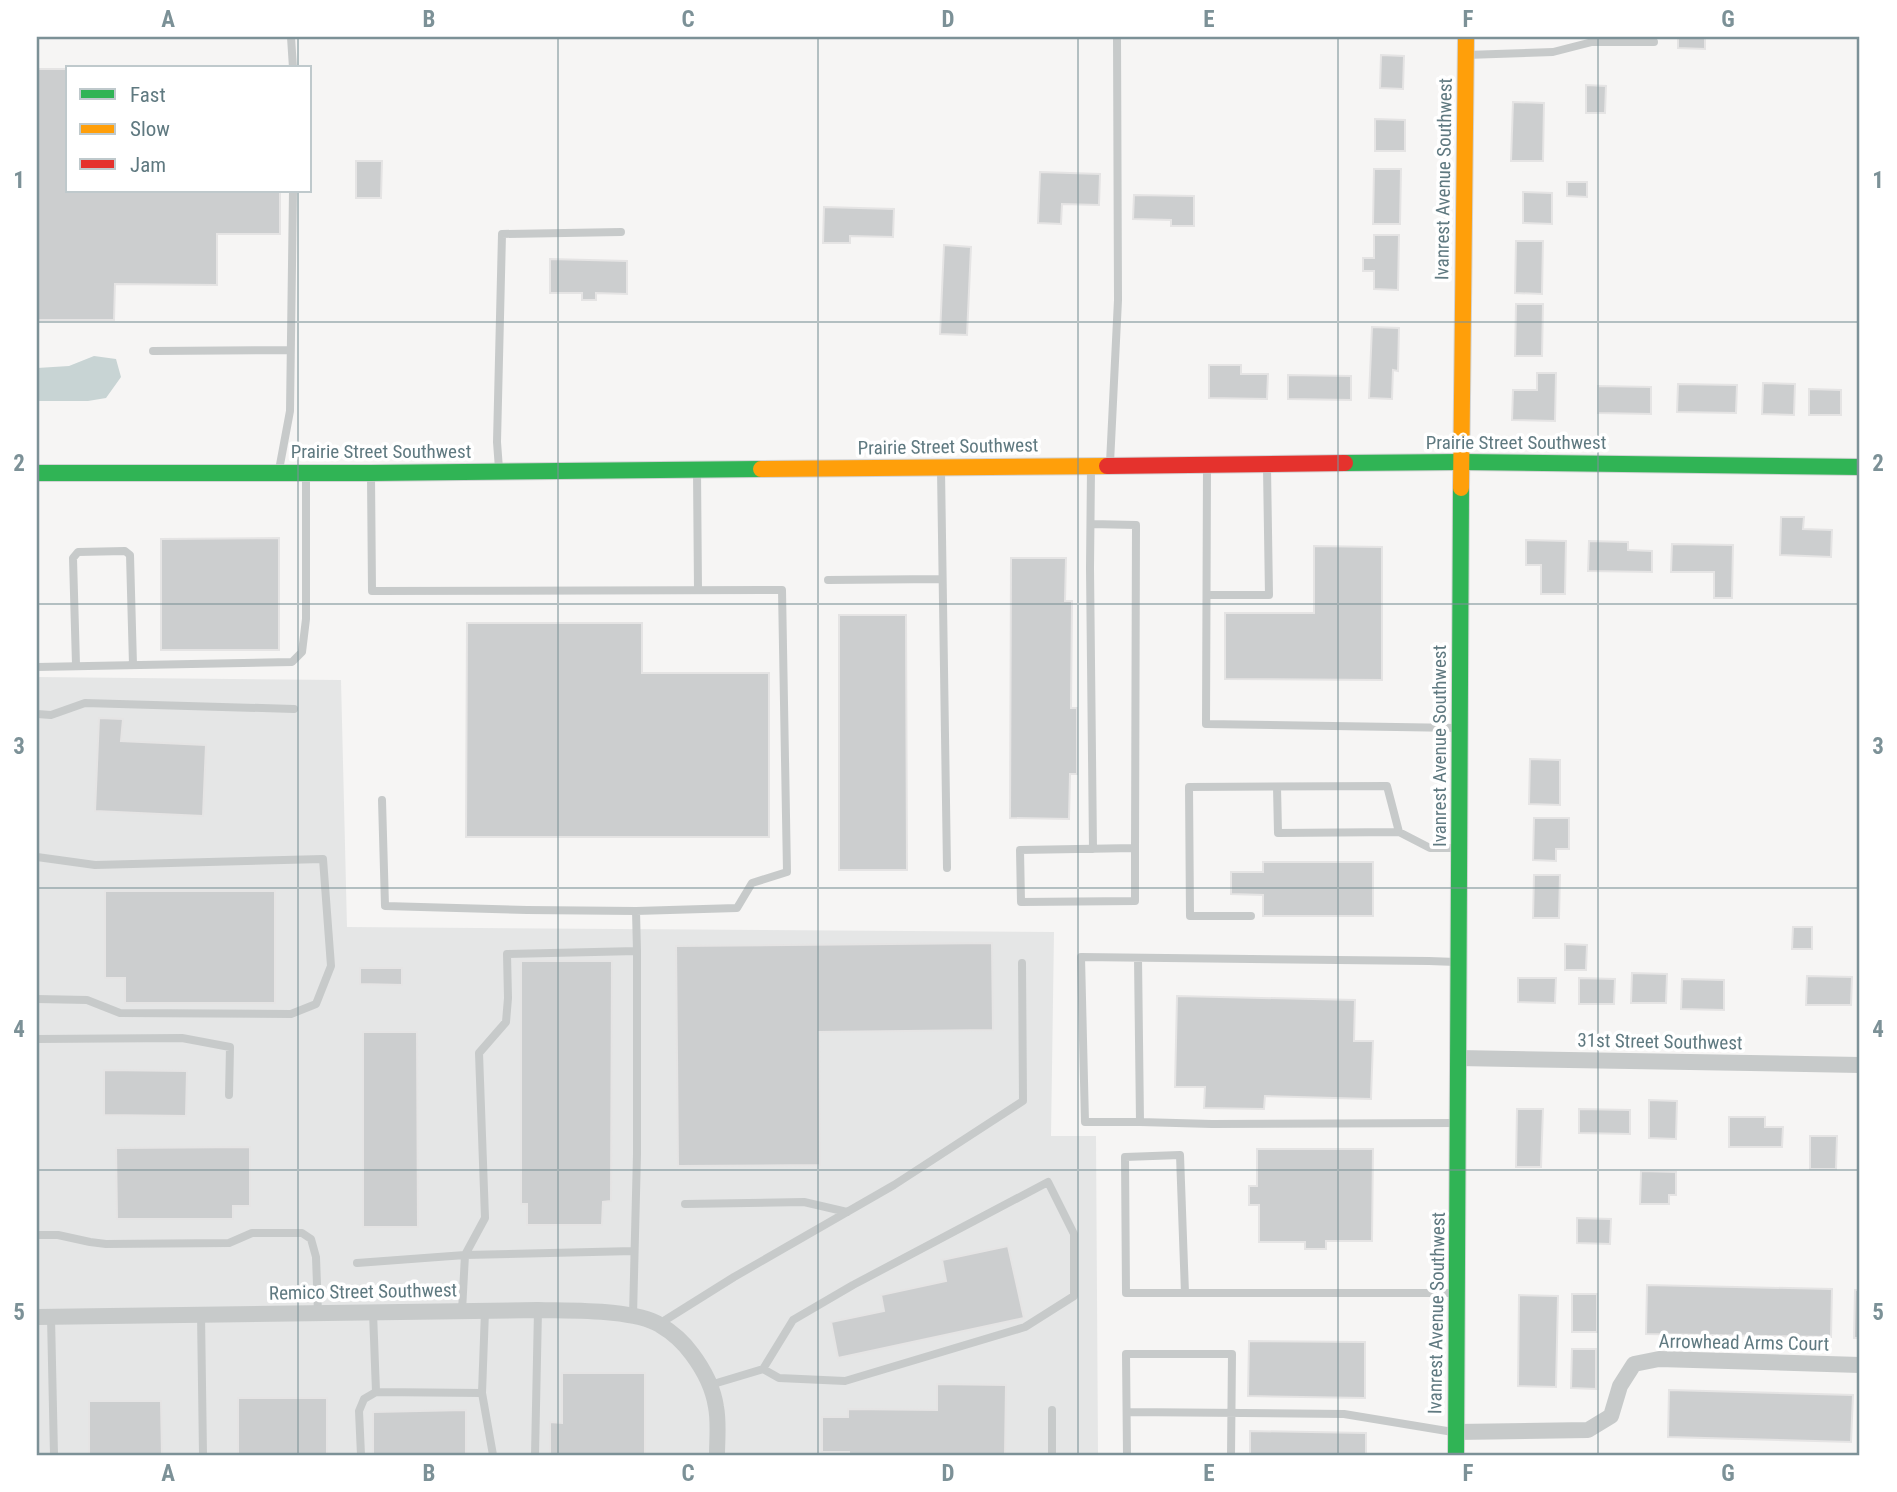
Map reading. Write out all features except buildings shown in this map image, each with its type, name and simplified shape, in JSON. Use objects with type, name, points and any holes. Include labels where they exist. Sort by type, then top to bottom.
[{"type":"street","name":"Ivanrest Avenue Southwest","points":[[1456,1455],[1465,37]]},
{"type":"street","name":"Prairie Street Southwest","points":[[37,473],[371,473],[1461,462],[1860,467]]},
{"type":"street","name":"31st Street Southwest","points":[[1458,1058],[1860,1065]]},
{"type":"street","name":"Remico Street Southwest","points":[[44,1317],[538,1310],[601,1312],[633,1316],[659,1324],[682,1342],[702,1367],[710,1385]]},
{"type":"street","name":"Arrowhead Arms Court","points":[[1456,1432],[1588,1430],[1611,1416],[1619,1386],[1634,1364],[1659,1359],[1860,1365]]},
{"type":"street","points":[[710,1385],[716,1408],[717,1455]]},
{"type":"lane","points":[[291,37],[293,66]]},
{"type":"lane","points":[[1110,466],[1118,300],[1117,37]]},
{"type":"lane","points":[[1465,55],[1553,52],[1592,42],[1654,42]]},
{"type":"lane","points":[[278,473],[290,411],[293,192]]},
{"type":"lane","points":[[499,472],[497,442],[502,234],[621,232]]},
{"type":"lane","points":[[153,351],[290,350]]},
{"type":"lane","points":[[1207,594],[1269,595],[1267,464]]},
{"type":"lane","points":[[1091,466],[1093,849]]},
{"type":"lane","points":[[1208,466],[1206,724],[1460,728]]},
{"type":"lane","points":[[941,467],[947,867]]},
{"type":"lane","points":[[697,470],[698,590]]},
{"type":"lane","points":[[37,667],[292,662],[302,652],[306,619],[306,473]]},
{"type":"lane","points":[[371,473],[372,591],[782,590],[787,872],[752,883],[737,908],[636,911],[385,906],[382,800]]},
{"type":"lane","points":[[1091,524],[1136,525],[1135,901],[1021,902],[1020,850],[1135,848]]},
{"type":"lane","points":[[76,666],[73,558],[78,552],[125,551],[130,555],[133,665]]},
{"type":"lane","points":[[828,580],[943,579]]},
{"type":"lane","points":[[37,714],[51,715],[85,703],[294,709]]},
{"type":"lane","points":[[1251,916],[1190,916],[1189,787],[1387,786],[1399,832]]},
{"type":"lane","points":[[1277,787],[1278,833],[1399,832],[1430,848],[1459,848]]},
{"type":"lane","points":[[37,857],[95,865],[323,859],[331,966],[316,1004],[291,1014],[120,1013],[87,1000],[37,999]]},
{"type":"lane","points":[[633,1316],[637,1154],[636,911]]},
{"type":"lane","points":[[462,1311],[465,1255],[485,1218],[479,1054],[506,1022],[507,954],[637,951]]},
{"type":"lane","points":[[1458,1123],[1085,1122],[1081,957],[1459,962]]},
{"type":"lane","points":[[1138,958],[1140,1122]]},
{"type":"lane","points":[[659,1324],[734,1277],[894,1185],[1023,1101],[1022,963]]},
{"type":"lane","points":[[37,1038],[182,1038],[230,1047],[229,1095]]},
{"type":"lane","points":[[1185,1293],[1180,1156],[1125,1157],[1126,1293],[1457,1294]]},
{"type":"lane","points":[[710,1385],[763,1369],[793,1320],[853,1285],[1048,1182],[1074,1234],[1074,1296],[1025,1327],[845,1381],[779,1378],[763,1369]]},
{"type":"lane","points":[[685,1204],[804,1202],[847,1212]]},
{"type":"lane","points":[[37,1235],[58,1235],[106,1244],[229,1243],[252,1233],[302,1233],[310,1239],[317,1257],[318,1313]]},
{"type":"lane","points":[[357,1263],[465,1255],[634,1251]]},
{"type":"lane","points":[[535,1455],[538,1310]]},
{"type":"lane","points":[[485,1311],[482,1393],[493,1455]]},
{"type":"lane","points":[[373,1312],[376,1392]]},
{"type":"lane","points":[[201,1314],[203,1455]]},
{"type":"lane","points":[[44,1317],[54,1455]]},
{"type":"lane","points":[[1127,1455],[1126,1354],[1232,1354],[1231,1455]]},
{"type":"lane","points":[[362,1455],[359,1411],[364,1399],[376,1392],[482,1393]]},
{"type":"lane","points":[[1052,1410],[1052,1455]]},
{"type":"lane","points":[[1127,1412],[1344,1414],[1456,1432]]},
{"type":"shaded area","points":[[94,356],[116,359],[121,377],[106,398],[88,401],[37,401],[37,368],[69,366]]},
{"type":"shaded area","points":[[37,677],[341,680],[347,927],[1054,932],[1051,1136],[1096,1136],[1098,1455],[37,1455]]},
{"type":"traffic: fast","points":[[1345,463],[1860,467]]},
{"type":"traffic: fast","points":[[37,473],[761,469]]},
{"type":"traffic: fast","points":[[1456,1455],[1461,488]]},
{"type":"traffic: slow","points":[[1461,488],[1466,37]]},
{"type":"traffic: slow","points":[[761,469],[1107,466]]},
{"type":"traffic: jam","points":[[1107,466],[1345,463]]}]
